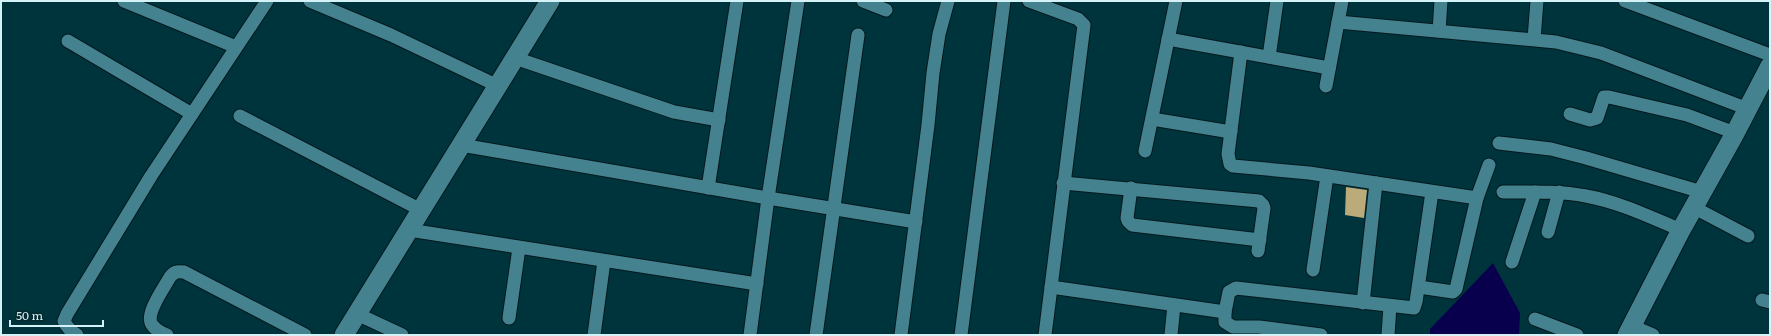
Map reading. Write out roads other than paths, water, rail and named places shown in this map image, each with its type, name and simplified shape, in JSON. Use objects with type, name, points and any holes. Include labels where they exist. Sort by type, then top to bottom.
[{"type":"street","points":[[124,1],[236,47]]},
{"type":"street","points":[[77,335],[66,326],[64,321],[67,314],[151,176],[267,1]]},
{"type":"street","points":[[310,1],[391,35],[498,86]]},
{"type":"street","points":[[344,335],[550,1]]},
{"type":"street","points":[[708,188],[737,1]]},
{"type":"street","points":[[750,335],[768,198],[798,1]]},
{"type":"street","points":[[863,1],[886,10]]},
{"type":"street","points":[[901,335],[933,73],[939,34],[948,1]]},
{"type":"street","points":[[961,335],[1004,1]]},
{"type":"street","points":[[1029,1],[1045,4],[1078,18],[1084,24],[1045,335]]},
{"type":"street","points":[[1145,151],[1176,1]]},
{"type":"street","points":[[1269,57],[1277,1]]},
{"type":"street","points":[[1326,86],[1342,1]]},
{"type":"street","points":[[1439,31],[1441,1]]},
{"type":"street","points":[[1534,39],[1537,1]]},
{"type":"street","points":[[1625,1],[1770,55]]},
{"type":"street","points":[[1338,22],[1556,42],[1601,54],[1748,109]]},
{"type":"street","points":[[816,335],[835,209],[858,35]]},
{"type":"street","points":[[1168,39],[1329,68]]},
{"type":"street","points":[[68,41],[192,114]]},
{"type":"street","points":[[1241,52],[1228,160],[1230,164],[1234,166],[1327,176],[1477,198]]},
{"type":"street","points":[[515,58],[674,112],[719,120]]},
{"type":"street","points":[[1653,335],[1629,330],[1697,199],[1735,133],[1770,66]]},
{"type":"street","points":[[1570,114],[1590,120],[1597,118],[1602,100],[1604,97],[1609,97],[1687,115],[1735,133]]},
{"type":"street","points":[[240,116],[421,210]]},
{"type":"street","points":[[1152,119],[1231,132]]},
{"type":"street","points":[[1499,143],[1551,149],[1586,158],[1697,199],[1748,236]]},
{"type":"street","points":[[461,145],[916,222]]},
{"type":"street","points":[[1419,287],[1453,292],[1456,289],[1477,198],[1489,165]]},
{"type":"street","points":[[1314,270],[1327,176]]},
{"type":"street","points":[[1064,183],[1131,188],[1259,201],[1264,208],[1259,245],[1132,225],[1128,221],[1131,188]]},
{"type":"street","points":[[1362,303],[1376,183]]},
{"type":"street","points":[[1321,335],[1259,327],[1233,327],[1225,322],[1225,312],[1229,292],[1236,288],[1414,308],[1416,306],[1419,287],[1432,192]]},
{"type":"street","points":[[1503,192],[1559,192],[1610,202],[1681,230]]},
{"type":"street","points":[[1512,262],[1535,192]]},
{"type":"street","points":[[1548,232],[1559,192]]},
{"type":"street","points":[[409,230],[757,284]]},
{"type":"street","points":[[509,318],[519,248]]},
{"type":"street","points":[[594,335],[604,261]]},
{"type":"street","points":[[167,335],[152,326],[149,319],[151,311],[170,277],[174,273],[184,272],[305,335]]},
{"type":"street","points":[[1051,287],[1225,312]]},
{"type":"street","points":[[1170,335],[1174,305]]},
{"type":"street","points":[[1388,335],[1390,306]]},
{"type":"street","points":[[357,314],[402,335]]},
{"type":"street","points":[[1535,319],[1577,335]]}]
